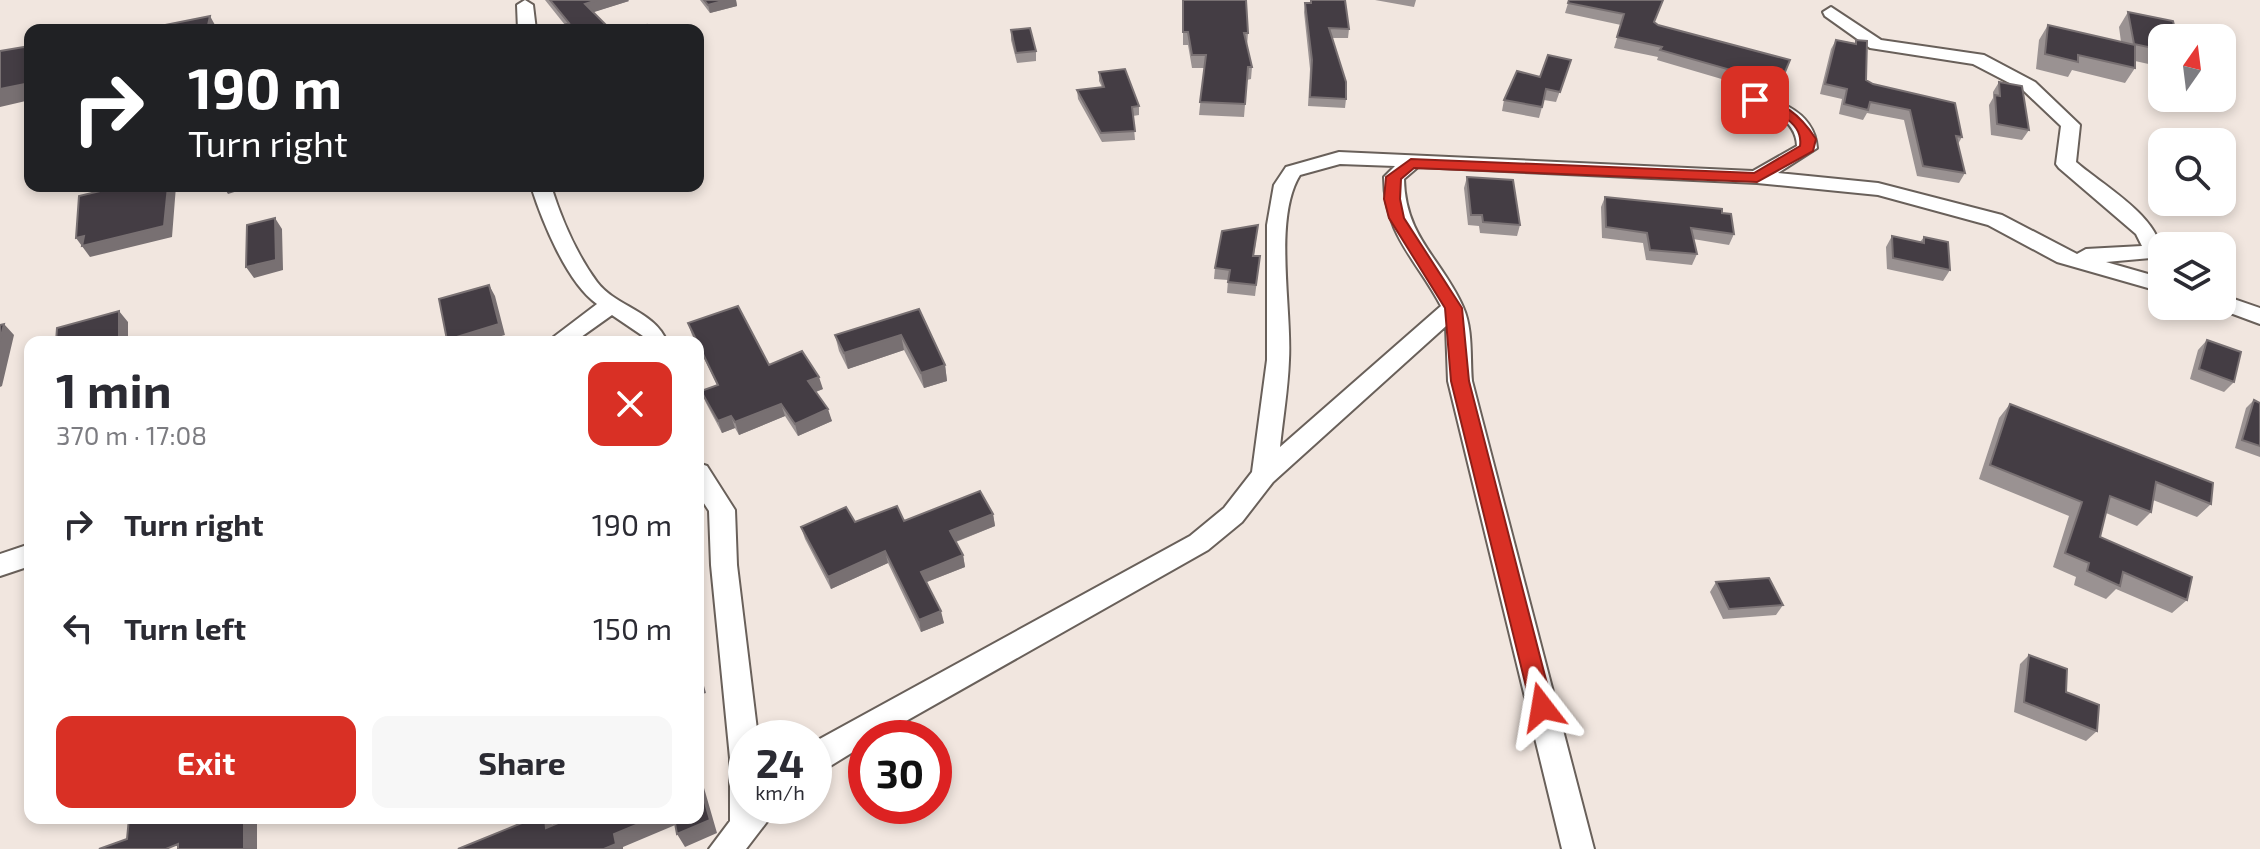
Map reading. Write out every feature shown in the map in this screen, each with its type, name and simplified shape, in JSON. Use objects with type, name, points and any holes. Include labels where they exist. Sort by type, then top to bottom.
[{"type":"street","points":[[525,5],[527,24]]},
{"type":"street","points":[[1831,12],[1876,44],[1978,59],[2029,86],[2071,125],[2066,164],[2144,230],[2156,252],[2064,257]]},
{"type":"street","points":[[1733,94],[1776,106],[1795,118],[1809,139],[1807,148],[1757,177]]},
{"type":"street","points":[[1264,475],[1278,360],[1277,225],[1284,185],[1293,171],[1339,158],[1411,164],[1757,177],[1893,193],[1995,220],[2064,257],[2148,281]]},
{"type":"street","points":[[1411,164],[1394,177],[1392,199],[1397,218],[1453,308],[1460,381],[1578,849]]},
{"type":"street","points":[[543,192],[549,211],[590,289],[654,336]]},
{"type":"street","points":[[567,336],[613,304]]},
{"type":"street","points":[[2236,307],[2260,316]]},
{"type":"street","points":[[832,748],[1199,543],[1233,515],[1264,475],[1453,308]]},
{"type":"street","points":[[704,482],[722,510],[724,565],[741,720]]},
{"type":"street","points":[[0,565],[24,557]]},
{"type":"street","points":[[725,849],[746,824]]},
{"type":"building","points":[[550,0],[597,0],[585,4],[605,24],[566,24],[569,23]]},
{"type":"building","points":[[704,0],[726,0],[708,5]]},
{"type":"building","points":[[1183,0],[1246,0],[1248,33],[1244,33],[1252,67],[1248,67],[1245,104],[1200,102],[1206,55],[1192,55],[1188,32],[1183,32]]},
{"type":"building","points":[[1311,0],[1345,0],[1349,29],[1329,28],[1346,82],[1346,99],[1310,97],[1312,60],[1305,3],[1311,3]]},
{"type":"building","points":[[1569,0],[1663,0],[1654,22],[1658,25],[1790,60],[1780,84],[1660,50],[1662,47],[1617,37],[1624,14],[1568,3]]},
{"type":"building","points":[[2128,12],[2173,21],[2174,24],[2148,24],[2148,47],[2134,44]]},
{"type":"building","points":[[210,16],[208,24],[170,24]]},
{"type":"building","points":[[2048,25],[2135,45],[2135,68],[2078,55],[2078,62],[2045,54]]},
{"type":"building","points":[[1030,28],[1036,51],[1016,53],[1011,30]]},
{"type":"building","points":[[1836,40],[1856,44],[1856,40],[1867,41],[1866,80],[1873,84],[1955,103],[1962,137],[1956,136],[1965,173],[1923,166],[1910,110],[1870,102],[1868,110],[1844,104],[1847,89],[1825,84]]},
{"type":"building","points":[[24,47],[24,84],[0,89],[0,51]]},
{"type":"building","points":[[1548,55],[1571,60],[1560,92],[1546,89],[1542,107],[1504,100],[1517,71],[1540,77]]},
{"type":"building","points":[[1125,69],[1139,106],[1132,107],[1135,131],[1101,133],[1077,90],[1104,87],[1099,72]]},
{"type":"building","points":[[1999,82],[2022,86],[2029,130],[1997,124],[1995,95],[2000,96]]},
{"type":"building","points":[[1467,177],[1513,180],[1520,225],[1483,222],[1482,215],[1471,215]]},
{"type":"building","points":[[96,192],[167,192],[164,226],[82,246],[84,236],[76,238],[79,196]]},
{"type":"building","points":[[1605,197],[1722,209],[1722,213],[1731,214],[1734,234],[1691,228],[1697,254],[1650,250],[1647,233],[1606,227]]},
{"type":"building","points":[[275,218],[276,260],[246,267],[247,225]]},
{"type":"building","points":[[1258,225],[1253,256],[1260,256],[1256,285],[1228,282],[1230,270],[1215,268],[1222,231]]},
{"type":"building","points":[[1892,236],[1924,243],[1924,237],[1948,242],[1950,270],[1893,258]]},
{"type":"building","points":[[489,285],[499,324],[460,336],[446,336],[439,299]]},
{"type":"building","points":[[738,306],[769,365],[802,351],[819,377],[808,381],[828,409],[795,424],[781,404],[735,422],[731,416],[718,421],[704,396],[704,390],[718,385],[704,356],[704,336],[694,336],[688,323]]},
{"type":"building","points":[[919,309],[945,365],[921,373],[901,335],[844,353],[835,335]]},
{"type":"building","points":[[119,311],[119,336],[56,336],[57,328]]},
{"type":"building","points":[[2207,340],[2241,352],[2234,382],[2199,369]]},
{"type":"building","points":[[2254,400],[2260,403],[2260,446],[2242,440]]},
{"type":"building","points":[[2010,404],[2213,483],[2211,504],[2156,482],[2151,512],[2110,496],[2100,537],[2192,577],[2187,600],[2123,572],[2120,586],[2087,571],[2089,563],[2065,553],[2082,502],[1990,465]]},
{"type":"building","points":[[980,491],[993,514],[950,531],[963,555],[921,572],[941,611],[919,620],[885,551],[828,577],[801,527],[846,507],[855,522],[897,506],[904,521]]},
{"type":"building","points":[[1769,578],[1783,605],[1729,609],[1716,582]]},
{"type":"building","points":[[2029,655],[2067,669],[2066,692],[2099,705],[2097,731],[2024,702]]},
{"type":"building","points":[[704,799],[710,820],[704,823]]},
{"type":"building","points":[[128,824],[244,824],[244,849],[178,849],[178,844],[166,849],[99,849],[127,839]]},
{"type":"building","points":[[519,824],[546,824],[546,828],[556,824],[638,824],[614,834],[616,844],[604,849],[458,849]]},
{"type":"building","points":[[675,824],[701,824],[677,834]]},
{"type":"route","points":[[1542,707],[1460,381],[1453,308],[1408,241],[1397,218],[1392,199],[1394,177],[1411,164],[1757,177],[1807,148],[1809,139],[1795,118],[1776,106],[1755,100]]}]
